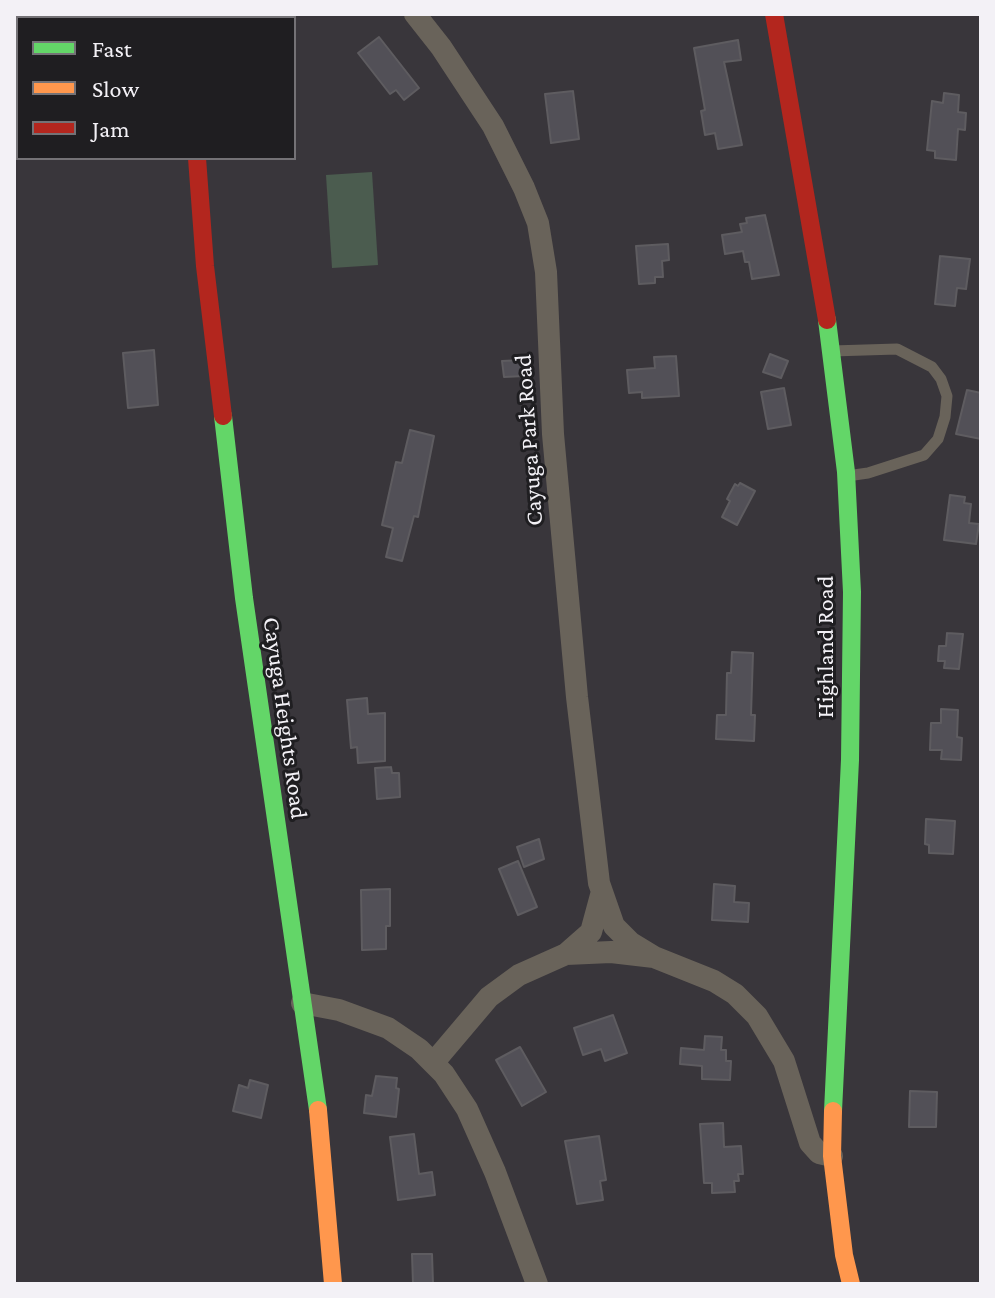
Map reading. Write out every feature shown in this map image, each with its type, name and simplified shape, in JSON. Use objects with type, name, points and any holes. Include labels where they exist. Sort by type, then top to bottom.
[{"type":"street","name":"Cayuga Park Road","points":[[415,14],[441,47],[493,126],[538,223],[543,247],[553,434],[577,697],[601,895],[614,926],[631,943],[654,957]]},
{"type":"street","name":"Highland Road","points":[[774,14],[831,352],[846,476],[852,592],[850,760],[832,1156],[844,1255],[851,1284]]},
{"type":"street","name":"Cayuga Heights Road","points":[[197,160],[205,266],[240,566],[316,1093],[333,1284]]},
{"type":"street","name":"Cayuga Park Road","points":[[566,954],[591,932],[601,895]]},
{"type":"street","points":[[434,1062],[489,997],[519,975],[566,954],[611,952],[654,957],[714,981],[735,994],[757,1016],[784,1061],[810,1143],[819,1153],[832,1156]]},
{"type":"street","points":[[302,1003],[339,1010],[388,1028],[434,1062],[467,1109],[495,1172],[537,1284]]},
{"type":"lane","points":[[831,352],[897,349],[932,367],[941,379],[947,396],[938,439],[924,455],[868,473],[846,476]]},
{"type":"green space","points":[[372,172],[378,265],[332,268],[326,175]]},
{"type":"building","points":[[379,37],[419,88],[404,100],[396,90],[390,94],[358,53]]},
{"type":"building","points":[[738,40],[741,60],[724,62],[742,145],[718,149],[715,133],[705,135],[701,111],[705,110],[694,48]]},
{"type":"building","points":[[573,91],[579,139],[551,143],[545,94]]},
{"type":"building","points":[[944,93],[959,95],[958,112],[966,113],[965,130],[958,129],[956,160],[935,158],[935,151],[927,150],[932,101],[943,103]]},
{"type":"building","points":[[765,215],[779,275],[752,279],[743,251],[725,254],[722,235],[742,232],[740,224],[747,223],[746,218]]},
{"type":"building","points":[[668,244],[669,260],[662,261],[663,277],[655,277],[655,283],[639,284],[636,246]]},
{"type":"building","points":[[940,256],[970,259],[966,289],[957,288],[955,306],[935,304]]},
{"type":"building","points":[[154,350],[158,405],[128,408],[123,353]]},
{"type":"building","points":[[770,354],[788,361],[781,378],[763,372]]},
{"type":"building","points":[[676,356],[679,396],[642,398],[642,392],[629,393],[627,370],[655,368],[654,357]]},
{"type":"building","points":[[523,360],[524,376],[504,377],[502,361]]},
{"type":"building","points":[[784,388],[791,425],[768,429],[761,392]]},
{"type":"building","points":[[967,390],[981,393],[981,439],[956,434]]},
{"type":"building","points":[[410,430],[434,436],[418,517],[414,516],[402,561],[386,557],[393,528],[382,525],[396,462],[402,463]]},
{"type":"building","points":[[740,483],[755,491],[737,525],[722,517],[730,501],[727,499],[735,484],[738,486]]},
{"type":"building","points":[[950,495],[965,497],[964,503],[971,504],[969,523],[979,524],[976,544],[944,540]]},
{"type":"building","points":[[947,633],[963,634],[959,669],[944,668],[945,661],[938,661],[939,646],[946,646]]},
{"type":"building","points":[[732,652],[753,653],[751,715],[755,715],[754,741],[716,739],[717,715],[726,715],[727,673],[731,673]]},
{"type":"building","points":[[367,698],[368,714],[385,713],[385,761],[358,763],[357,747],[351,748],[347,700]]},
{"type":"building","points":[[941,709],[958,710],[957,737],[962,738],[961,760],[941,759],[942,750],[930,750],[931,723],[941,723]]},
{"type":"building","points":[[391,767],[392,773],[399,773],[400,797],[377,799],[375,768]]},
{"type":"building","points":[[926,819],[955,821],[953,854],[929,853],[929,845],[925,844]]},
{"type":"building","points":[[539,839],[544,859],[524,867],[517,847]]},
{"type":"building","points":[[518,861],[537,907],[518,915],[499,869]]},
{"type":"building","points":[[714,884],[735,886],[734,902],[749,903],[748,922],[712,920]]},
{"type":"building","points":[[390,889],[390,926],[386,926],[386,949],[362,950],[361,890]]},
{"type":"building","points":[[613,1015],[627,1053],[605,1061],[601,1049],[583,1055],[574,1028]]},
{"type":"building","points":[[705,1036],[722,1037],[721,1050],[726,1050],[726,1061],[731,1061],[730,1080],[702,1079],[702,1066],[680,1064],[681,1048],[704,1050]]},
{"type":"building","points":[[520,1047],[546,1092],[522,1106],[496,1060]]},
{"type":"building","points":[[376,1076],[397,1078],[396,1117],[364,1113],[366,1095],[372,1096]]},
{"type":"building","points":[[250,1080],[268,1085],[261,1118],[233,1111],[239,1085],[248,1088]]},
{"type":"building","points":[[910,1091],[937,1092],[936,1127],[909,1127]]},
{"type":"building","points":[[723,1123],[724,1147],[741,1146],[743,1174],[738,1174],[739,1181],[734,1181],[735,1192],[712,1193],[712,1183],[704,1183],[700,1124]]},
{"type":"building","points":[[414,1134],[419,1174],[432,1172],[435,1195],[398,1200],[390,1137]]},
{"type":"building","points":[[599,1136],[606,1180],[600,1181],[603,1200],[577,1204],[565,1141]]},
{"type":"building","points":[[412,1254],[432,1254],[433,1284],[413,1284]]},
{"type":"traffic: fast","points":[[827,320],[846,472],[852,592],[850,760],[833,1111]]},
{"type":"traffic: fast","points":[[223,416],[244,598],[318,1110]]},
{"type":"traffic: slow","points":[[318,1110],[333,1284]]},
{"type":"traffic: slow","points":[[833,1111],[832,1156],[844,1255],[851,1284]]},
{"type":"traffic: jam","points":[[774,14],[827,320]]},
{"type":"traffic: jam","points":[[197,160],[205,266],[223,416]]}]
